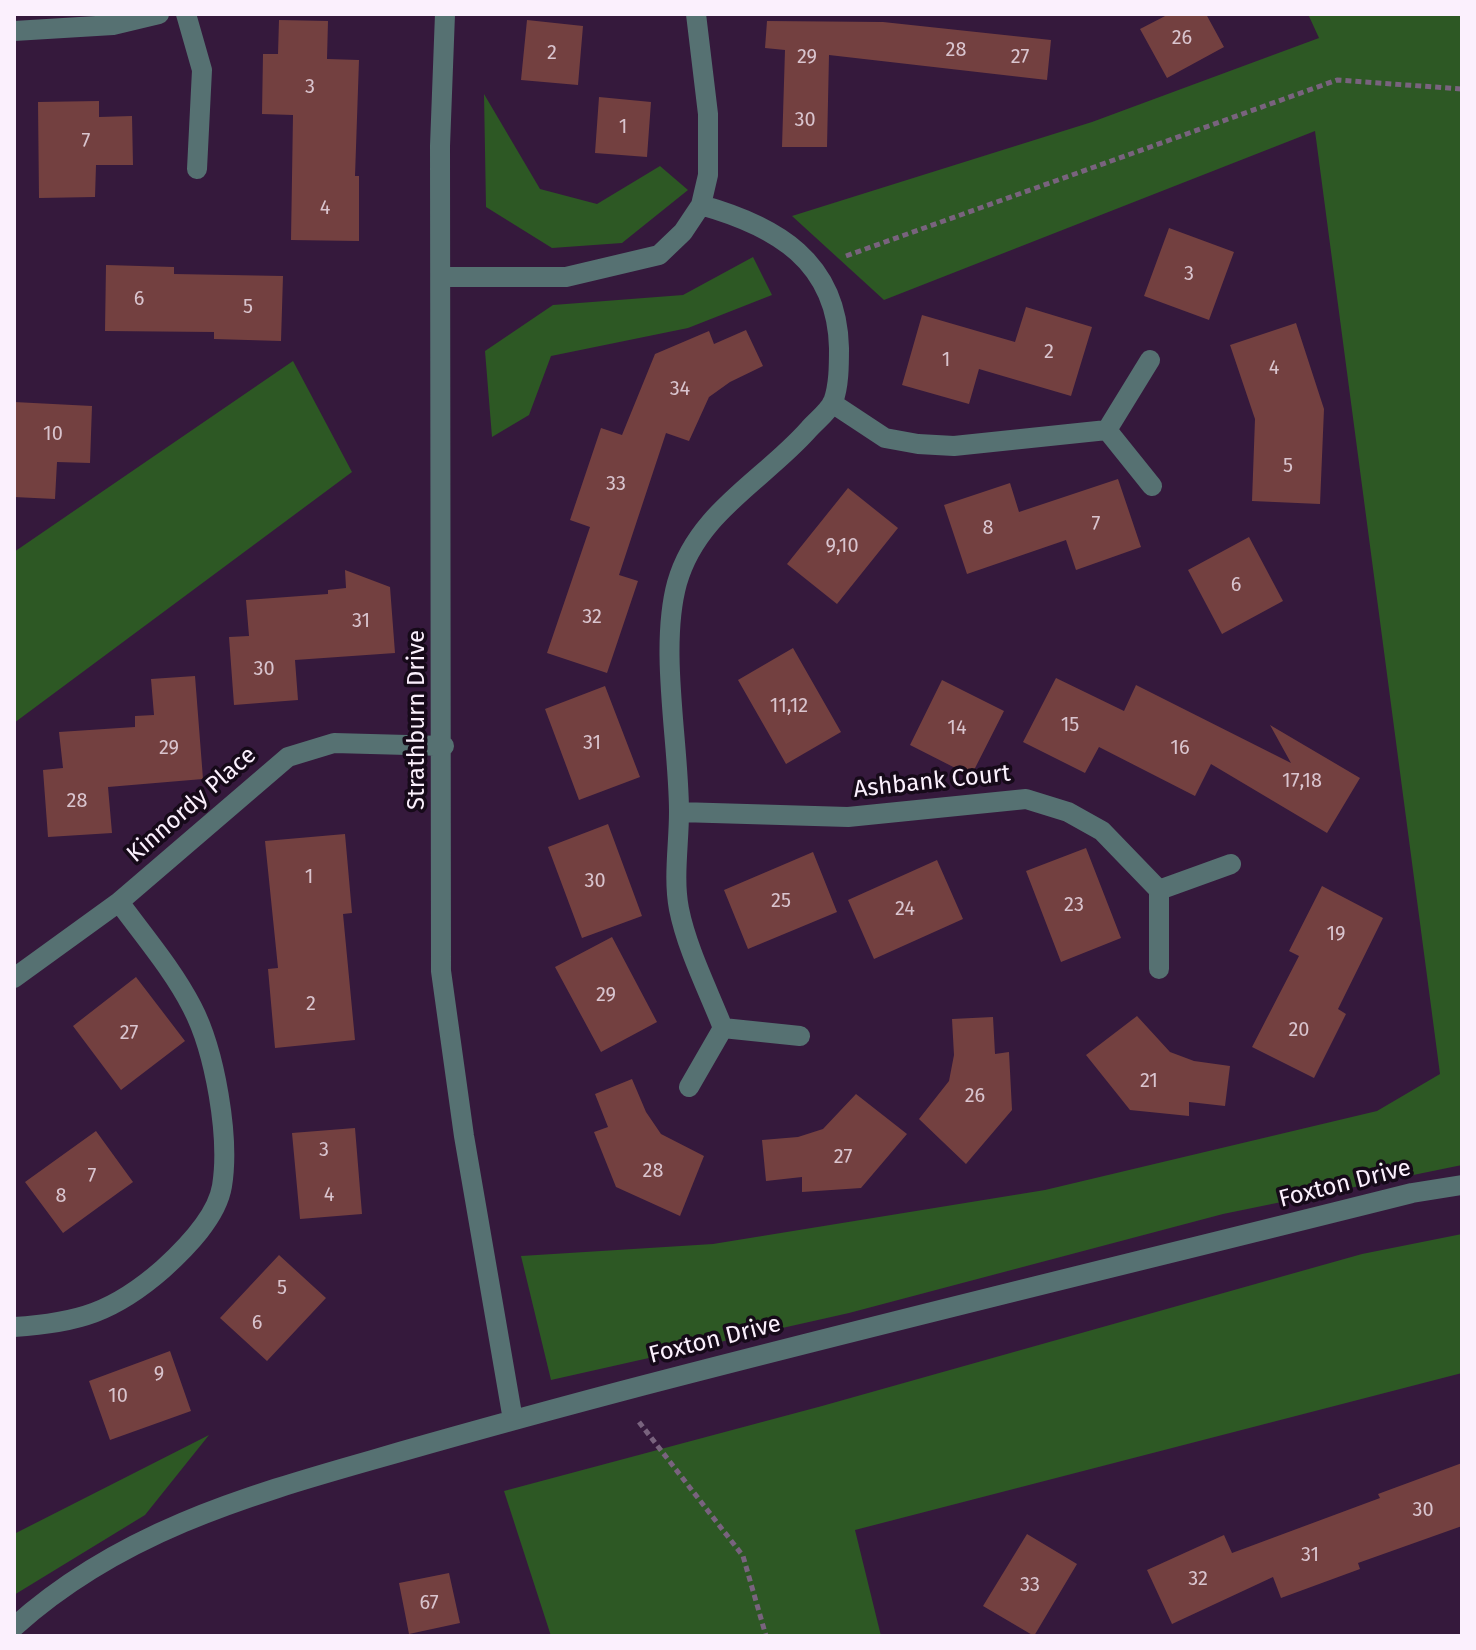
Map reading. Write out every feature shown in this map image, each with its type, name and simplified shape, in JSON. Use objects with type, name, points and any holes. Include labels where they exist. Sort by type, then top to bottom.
[{"type":"street","points":[[14,31],[113,25],[159,14]]},
{"type":"street","points":[[186,14],[202,70],[197,169]]},
{"type":"street","name":"Strathburn Drive","points":[[445,14],[440,146],[444,746],[441,971],[464,1136],[513,1420]]},
{"type":"street","points":[[442,277],[566,277],[659,255],[683,232],[701,205],[708,175],[708,114],[696,14]]},
{"type":"street","points":[[701,205],[745,217],[782,238],[814,267],[830,296],[838,338],[839,369],[832,403],[798,442],[722,507],[689,552],[677,584],[670,622],[679,812],[679,908],[723,1028]]},
{"type":"street","points":[[1107,430],[1150,360]]},
{"type":"street","points":[[832,403],[885,438],[918,444],[954,446],[1107,430]]},
{"type":"street","points":[[1107,430],[1152,486]]},
{"type":"street","name":"Kinnordy Place","points":[[14,978],[119,902],[288,757],[334,743],[444,746]]},
{"type":"street","name":"Ashbank Court","points":[[679,812],[848,817],[1026,799],[1068,812],[1102,831],[1159,890]]},
{"type":"street","points":[[1159,969],[1159,890],[1231,864]]},
{"type":"street","points":[[14,1327],[65,1324],[103,1310],[146,1284],[181,1253],[202,1227],[222,1188],[219,1096],[209,1050],[192,1008],[119,902]]},
{"type":"street","points":[[723,1028],[800,1036]]},
{"type":"street","points":[[689,1087],[723,1028]]},
{"type":"street","name":"Foxton Drive","points":[[14,1627],[38,1606],[92,1569],[205,1511],[262,1490],[616,1393],[1412,1193],[1462,1185]]},
{"type":"path","points":[[814,267],[1337,80],[1462,89]]},
{"type":"path","points":[[616,1393],[743,1556],[766,1636]]},
{"type":"green space","points":[[1308,14],[1462,14],[1462,1165],[1223,1214],[849,1313],[551,1380],[521,1256],[713,1244],[1045,1190],[1377,1111],[1440,1074],[1315,131],[884,300],[792,216],[1092,122],[1319,38]]},
{"type":"green space","points":[[484,94],[540,189],[597,204],[660,166],[688,190],[622,243],[552,248],[486,207]]},
{"type":"green space","points":[[753,257],[772,295],[688,328],[551,356],[529,415],[492,437],[485,351],[553,305],[683,295]]},
{"type":"green space","points":[[293,361],[352,472],[14,723],[14,552]]},
{"type":"green space","points":[[1462,1234],[1462,1373],[855,1530],[881,1636],[551,1636],[504,1491],[822,1406],[1362,1254]]},
{"type":"green space","points":[[209,1435],[145,1515],[14,1595],[14,1534]]},
{"type":"building","points":[[1169,14],[1206,14],[1224,47],[1167,78],[1140,29]]},
{"type":"building","points":[[279,20],[328,21],[327,59],[359,60],[355,176],[359,176],[359,241],[291,240],[293,115],[262,114],[263,54],[278,54]]},
{"type":"building","points":[[527,20],[583,26],[578,85],[521,80]]},
{"type":"building","points":[[767,21],[883,22],[1051,40],[1047,80],[829,55],[827,147],[782,147],[785,50],[765,48]]},
{"type":"building","points":[[599,97],[651,102],[647,157],[595,153]]},
{"type":"building","points":[[99,101],[99,117],[132,116],[133,165],[96,165],[95,197],[39,198],[38,102]]},
{"type":"building","points":[[1169,228],[1234,252],[1209,320],[1144,296]]},
{"type":"building","points":[[106,265],[174,267],[174,274],[283,276],[281,341],[214,339],[214,332],[105,331]]},
{"type":"building","points":[[1026,307],[1092,327],[1071,396],[979,369],[969,404],[902,385],[922,315],[1015,342]]},
{"type":"building","points":[[1296,323],[1324,409],[1320,504],[1252,501],[1255,419],[1230,345]]},
{"type":"building","points":[[746,330],[763,366],[730,382],[709,397],[689,441],[666,433],[619,575],[638,581],[607,673],[547,653],[590,527],[570,520],[601,428],[622,435],[655,354],[709,331],[714,344]]},
{"type":"building","points":[[14,402],[92,406],[90,463],[57,462],[55,499],[14,497]]},
{"type":"building","points":[[1118,479],[1141,547],[1076,570],[1066,540],[967,574],[944,505],[1010,483],[1019,512]]},
{"type":"building","points":[[848,488],[898,528],[837,604],[787,564]]},
{"type":"building","points":[[1249,537],[1283,601],[1222,634],[1188,570]]},
{"type":"building","points":[[345,570],[390,587],[395,653],[295,660],[298,700],[234,705],[229,637],[249,636],[246,600],[328,594],[328,590],[346,588]]},
{"type":"building","points":[[793,648],[841,732],[786,764],[738,680]]},
{"type":"building","points":[[195,676],[203,779],[108,787],[112,833],[48,837],[43,770],[63,768],[59,732],[135,727],[135,716],[154,715],[151,679]]},
{"type":"building","points":[[1056,678],[1124,711],[1136,685],[1291,763],[1270,725],[1360,778],[1327,833],[1211,764],[1195,796],[1099,747],[1085,773],[1023,742]]},
{"type":"building","points":[[942,680],[1004,711],[971,776],[910,745]]},
{"type":"building","points":[[605,686],[640,777],[579,800],[545,709]]},
{"type":"building","points":[[608,824],[642,916],[582,938],[548,847]]},
{"type":"building","points":[[345,834],[352,913],[343,914],[355,1040],[275,1048],[268,969],[278,968],[265,841]]},
{"type":"building","points":[[1086,848],[1121,938],[1061,962],[1026,871]]},
{"type":"building","points":[[813,852],[837,912],[748,949],[724,890]]},
{"type":"building","points":[[937,860],[963,919],[874,959],[848,900]]},
{"type":"building","points":[[1322,886],[1383,918],[1338,1009],[1346,1014],[1314,1078],[1252,1047],[1299,956],[1289,951]]},
{"type":"building","points":[[612,937],[657,1022],[601,1052],[555,967]]},
{"type":"building","points":[[136,977],[185,1041],[121,1090],[73,1026]]},
{"type":"building","points":[[1137,1016],[1170,1052],[1194,1061],[1230,1066],[1225,1106],[1189,1102],[1189,1116],[1130,1110],[1086,1055]]},
{"type":"building","points":[[993,1017],[995,1054],[1009,1052],[1012,1110],[966,1164],[919,1119],[949,1081],[954,1055],[952,1019]]},
{"type":"building","points":[[632,1079],[646,1112],[661,1134],[704,1156],[680,1216],[616,1187],[594,1132],[608,1127],[595,1094]]},
{"type":"building","points":[[856,1094],[907,1134],[861,1188],[802,1192],[802,1177],[766,1181],[762,1140],[798,1137],[823,1129]]},
{"type":"building","points":[[355,1128],[362,1214],[300,1219],[292,1133]]},
{"type":"building","points":[[96,1131],[133,1182],[63,1233],[25,1182]]},
{"type":"building","points":[[279,1255],[326,1298],[267,1361],[220,1318]]},
{"type":"building","points":[[170,1351],[191,1411],[110,1440],[89,1381]]},
{"type":"building","points":[[1462,1463],[1462,1526],[1358,1563],[1360,1569],[1281,1598],[1273,1577],[1172,1624],[1147,1570],[1224,1535],[1232,1553],[1380,1498],[1378,1494]]},
{"type":"building","points":[[1027,1534],[1077,1564],[1034,1636],[983,1606]]},
{"type":"building","points":[[449,1573],[460,1623],[409,1634],[399,1583]]}]
